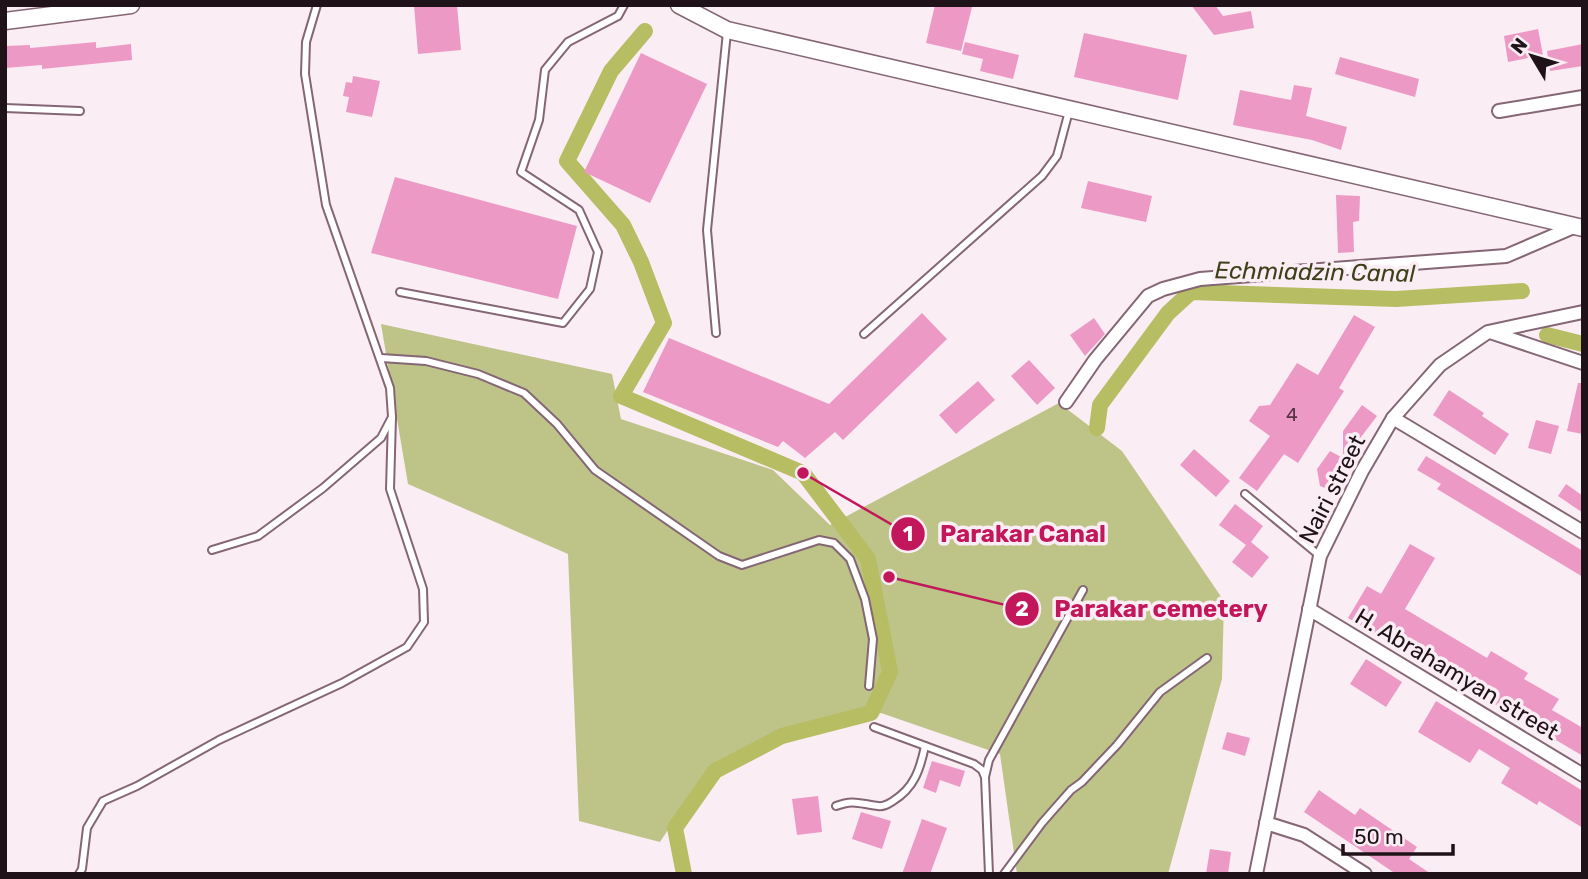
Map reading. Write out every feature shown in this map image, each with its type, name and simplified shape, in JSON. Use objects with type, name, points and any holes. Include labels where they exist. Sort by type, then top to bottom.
[{"type":"main road","points":[[5,21],[131,5]]},
{"type":"main road","points":[[679,5],[727,30],[1580,227]]},
{"type":"street","points":[[1499,111],[1583,97]]},
{"type":"street","points":[[1066,402],[1095,360],[1148,296],[1163,289],[1200,279],[1506,256],[1580,227]]},
{"type":"street","points":[[1488,332],[1583,312]]},
{"type":"street","points":[[1488,332],[1583,363]]},
{"type":"street","name":"Nairi street","points":[[1256,874],[1320,555],[1362,471],[1393,418],[1440,365],[1488,332]]},
{"type":"street","points":[[1393,418],[1583,532]]},
{"type":"street","name":"H. Abrahamyan street","points":[[1309,609],[1583,775]]},
{"type":"street","points":[[1266,823],[1304,835],[1364,874]]},
{"type":"lane","points":[[79,874],[87,828],[103,802],[219,740],[342,683],[407,647],[424,622],[423,589],[390,489],[390,388],[326,205],[305,74],[306,42],[317,5]]},
{"type":"lane","points":[[400,292],[563,323],[590,289],[598,252],[579,210],[521,172],[539,120],[545,70],[568,42],[618,16],[624,5]]},
{"type":"lane","points":[[716,333],[707,230],[727,30]]},
{"type":"lane","points":[[5,108],[80,111]]},
{"type":"lane","points":[[864,334],[1042,176],[1057,156],[1070,109]]},
{"type":"lane","points":[[381,358],[426,361],[478,374],[524,393],[557,424],[594,470],[719,556],[741,565],[819,540],[834,542],[850,559],[865,599],[873,639],[869,686]]},
{"type":"lane","points":[[212,550],[258,536],[323,488],[381,438],[392,417]]},
{"type":"lane","points":[[1245,494],[1320,555]]},
{"type":"lane","points":[[989,874],[985,777],[989,760],[1083,590]]},
{"type":"lane","points":[[1004,874],[1049,814],[1117,746],[1160,692],[1208,658]]},
{"type":"lane","points":[[874,727],[974,764],[982,770],[985,777]]},
{"type":"lane","points":[[836,806],[850,801],[882,807],[892,802],[912,785],[922,762],[925,746]]},
{"type":"green space","points":[[381,324],[612,374],[621,419],[773,470],[830,525],[1059,403],[1122,451],[1224,601],[1222,679],[1168,874],[1017,874],[1000,754],[881,713],[709,767],[660,842],[579,821],[568,554],[408,484]]},
{"type":"building","points":[[414,5],[457,5],[461,50],[418,54]]},
{"type":"building","points":[[935,5],[972,7],[961,51],[926,43]]},
{"type":"building","points":[[1191,5],[1215,5],[1223,16],[1251,11],[1254,28],[1214,35]]},
{"type":"building","points":[[1538,29],[1543,55],[1508,62],[1504,36]]},
{"type":"building","points":[[1084,33],[1187,55],[1178,100],[1074,77]]},
{"type":"building","points":[[96,42],[96,48],[131,44],[132,60],[42,69],[42,65],[5,68],[5,46],[30,45],[30,48]]},
{"type":"building","points":[[965,42],[1019,55],[1013,79],[980,71],[983,59],[962,54]]},
{"type":"building","points":[[1583,44],[1583,66],[1550,71],[1547,51]]},
{"type":"building","points":[[641,53],[707,84],[650,203],[584,172]]},
{"type":"building","points":[[1340,57],[1419,79],[1415,97],[1335,74]]},
{"type":"building","points":[[353,76],[380,81],[372,117],[346,112],[349,97],[343,96],[346,82],[352,83]]},
{"type":"building","points":[[1294,85],[1312,88],[1306,116],[1347,127],[1341,150],[1312,140],[1233,125],[1240,90],[1291,100]]},
{"type":"building","points":[[395,177],[577,226],[558,299],[371,253]]},
{"type":"building","points":[[1088,181],[1152,196],[1146,222],[1081,208]]},
{"type":"building","points":[[1336,195],[1360,196],[1359,221],[1353,222],[1354,252],[1338,253]]},
{"type":"building","points":[[922,313],[947,339],[843,440],[835,432],[805,458],[783,441],[778,447],[643,392],[669,338],[829,404]]},
{"type":"building","points":[[1354,315],[1375,327],[1339,388],[1344,391],[1298,463],[1284,454],[1257,491],[1239,478],[1270,436],[1249,421],[1259,406],[1270,405],[1297,363],[1318,375]]},
{"type":"building","points":[[1094,318],[1105,334],[1085,356],[1070,335]]},
{"type":"building","points":[[1029,360],[1055,388],[1037,405],[1011,376]]},
{"type":"building","points":[[978,381],[995,400],[956,434],[939,415]]},
{"type":"building","points":[[1578,383],[1583,383],[1583,434],[1567,431]]},
{"type":"building","points":[[1449,390],[1484,413],[1482,416],[1509,434],[1495,455],[1433,415]]},
{"type":"building","points":[[1362,405],[1377,416],[1336,470],[1335,482],[1327,489],[1320,486],[1317,469],[1330,451],[1343,458],[1343,431]]},
{"type":"building","points":[[1536,420],[1559,426],[1551,454],[1528,448]]},
{"type":"building","points":[[1194,449],[1230,481],[1216,497],[1180,465]]},
{"type":"building","points":[[1426,456],[1583,551],[1583,577],[1437,489],[1441,484],[1417,470]]},
{"type":"building","points":[[1566,484],[1583,496],[1583,513],[1558,496]]},
{"type":"building","points":[[1235,504],[1263,526],[1251,542],[1269,557],[1252,578],[1232,562],[1246,545],[1219,525]]},
{"type":"building","points":[[1410,544],[1435,558],[1405,609],[1487,658],[1491,651],[1528,673],[1524,679],[1559,699],[1552,710],[1583,728],[1583,756],[1348,618],[1367,586],[1381,594]]},
{"type":"building","points":[[1366,659],[1402,682],[1386,707],[1350,684]]},
{"type":"building","points":[[1436,701],[1583,791],[1583,828],[1539,801],[1537,805],[1501,783],[1510,768],[1479,749],[1470,763],[1418,732]]},
{"type":"building","points":[[1227,732],[1250,738],[1245,756],[1222,749]]},
{"type":"building","points":[[932,761],[965,771],[960,787],[940,780],[936,793],[923,788]]},
{"type":"building","points":[[1319,790],[1355,815],[1360,808],[1417,847],[1409,859],[1431,874],[1396,874],[1304,812]]},
{"type":"building","points":[[818,796],[822,832],[797,835],[792,799]]},
{"type":"building","points":[[861,812],[891,821],[882,849],[852,839]]},
{"type":"building","points":[[922,819],[947,828],[930,874],[902,874]]},
{"type":"building","points":[[1210,849],[1231,852],[1228,874],[1206,874]]},
{"type":"waterway","points":[[645,31],[611,71],[567,161],[623,225],[641,262],[664,323],[621,396],[803,473],[868,559],[890,672],[871,713],[782,736],[715,771],[675,828],[684,874]]},
{"type":"waterway","name":"Echmiadzin Canal","points":[[1097,428],[1100,405],[1168,313],[1191,292],[1396,299],[1522,291]]},
{"type":"waterway","name":"Echmiadzin Canal","points":[[1547,335],[1583,344]]},
{"type":"place","name":"Parakar Canal","points":[[803,473]]},
{"type":"place","name":"Parakar cemetery","points":[[889,577]]}]
